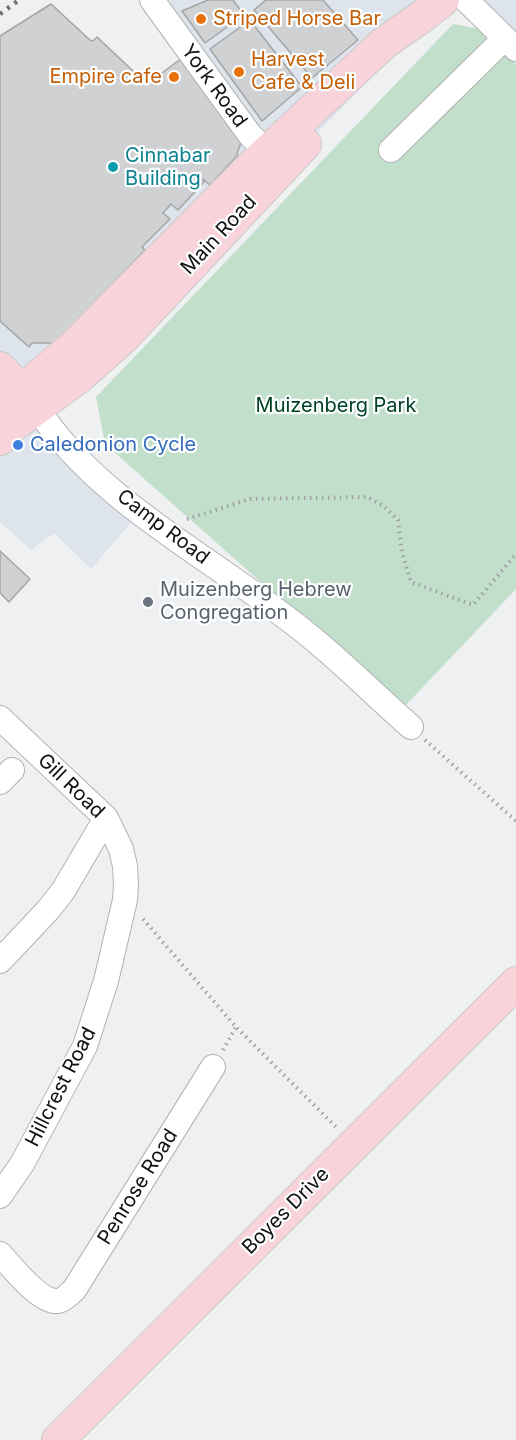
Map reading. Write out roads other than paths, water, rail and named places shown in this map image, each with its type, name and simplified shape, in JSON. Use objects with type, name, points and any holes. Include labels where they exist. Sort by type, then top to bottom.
[{"type":"main road","name":"Main Road","points":[[0,439],[15,424],[20,402],[74,346],[275,160],[397,52],[434,8]]},
{"type":"main road","points":[[0,368],[20,402]]},
{"type":"main road","name":"Boyes Drive","points":[[58,1440],[516,983]]},
{"type":"street","name":"York Road","points":[[152,0],[250,135],[275,160]]},
{"type":"street","points":[[391,150],[510,44],[466,0]]},
{"type":"street","name":"Camp Road","points":[[20,402],[89,470],[140,512],[282,613],[411,727]]},
{"type":"street","name":"Gill Road","points":[[0,718],[106,818],[121,849],[125,866]]},
{"type":"street","points":[[0,960],[63,891],[106,818]]},
{"type":"street","name":"Hillcrest Road","points":[[0,1196],[22,1164],[74,1070],[88,1037],[106,981],[125,900],[125,866]]},
{"type":"street","name":"Penrose Road","points":[[0,1254],[39,1294],[49,1300],[65,1299],[74,1290],[213,1067]]},
{"type":"railway","points":[[0,14],[19,0]]},
{"type":"place","name":"Striped Horse Bar","points":[[201,19]]},
{"type":"place","name":"Harvest Cafe & Deli","points":[[239,72]]},
{"type":"place","name":"Empire cafe","points":[[174,77]]},
{"type":"place","name":"Cinnabar Building","points":[[113,167]]},
{"type":"place","name":"Caledonion Cycle","points":[[18,445]]},
{"type":"place","name":"Muizenberg Hebrew Congregation","points":[[148,602]]},
{"type":"park label","name":"Muizenberg Park","points":[[336,406]]}]
